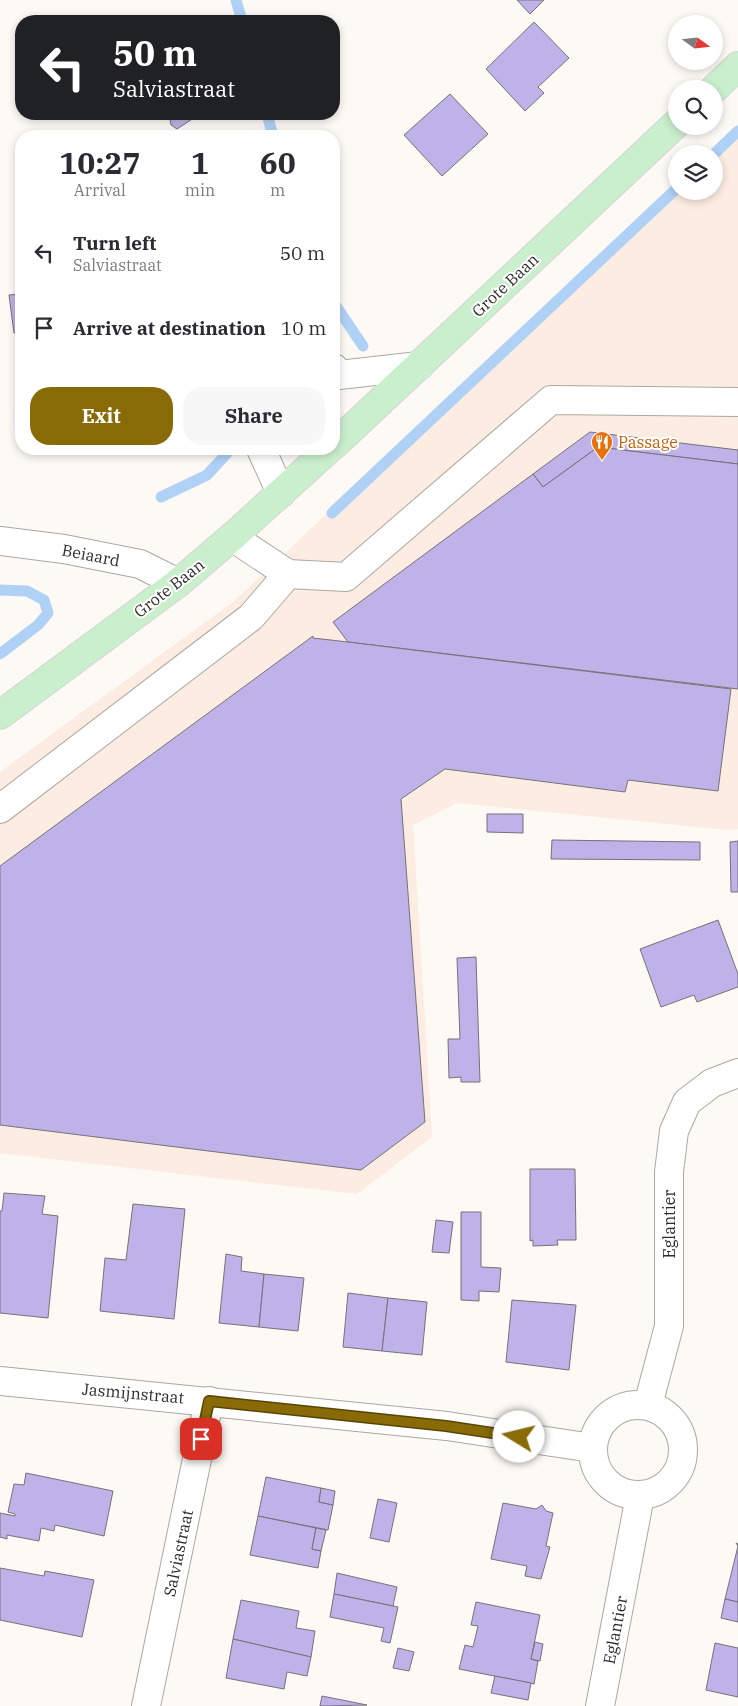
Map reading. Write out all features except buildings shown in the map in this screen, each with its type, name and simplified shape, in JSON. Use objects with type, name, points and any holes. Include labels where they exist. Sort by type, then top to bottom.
[{"type":"main road","points":[[723,80],[738,66]]},
{"type":"main road","name":"Grote Baan","points":[[340,439],[668,132]]},
{"type":"main road","name":"Grote Baan","points":[[0,715],[178,583],[322,455]]},
{"type":"street","points":[[340,375],[419,366]]},
{"type":"street","points":[[232,537],[288,574],[346,577],[551,400],[738,402]]},
{"type":"street","points":[[264,455],[281,493]]},
{"type":"street","name":"Beiaard","points":[[0,541],[64,549],[140,564],[178,583]]},
{"type":"street","points":[[0,809],[251,617],[288,574]]},
{"type":"street","name":"Eglantier","points":[[648,1405],[669,1326],[669,1172],[674,1131],[687,1102],[712,1083],[738,1073]]},
{"type":"street","name":"Jasmijnstraat","points":[[0,1381],[446,1426],[592,1448]]},
{"type":"street","name":"Salviastraat","points":[[146,1706],[209,1401]]},
{"type":"street","points":[[632,1404],[648,1405],[657,1408],[670,1417],[678,1427],[683,1442],[683,1460],[676,1475],[662,1488],[640,1496],[629,1495],[610,1486],[601,1477],[594,1462],[592,1448],[598,1427],[608,1415],[616,1409],[632,1404]]},
{"type":"street","name":"Eglantier","points":[[600,1706],[640,1496]]},
{"type":"shaded area","points":[[738,125],[738,829],[728,830],[457,803],[413,825],[432,1137],[357,1194],[0,1153],[0,772],[233,602],[668,192],[668,200],[723,200],[723,145],[717,145]]},
{"type":"waterway","points":[[236,0],[240,15]]},
{"type":"waterway","points":[[269,120],[271,130]]},
{"type":"waterway","points":[[723,145],[738,131]]},
{"type":"waterway","points":[[332,513],[668,197]]},
{"type":"waterway","points":[[340,312],[363,346]]},
{"type":"waterway","points":[[161,497],[207,475],[225,455]]},
{"type":"waterway","points":[[0,590],[27,591],[44,600],[48,613],[38,625],[0,654]]},
{"type":"place","name":"Passage","points":[[602,461]]},
{"type":"route","points":[[201,1439],[209,1401],[446,1426],[519,1437]]}]
